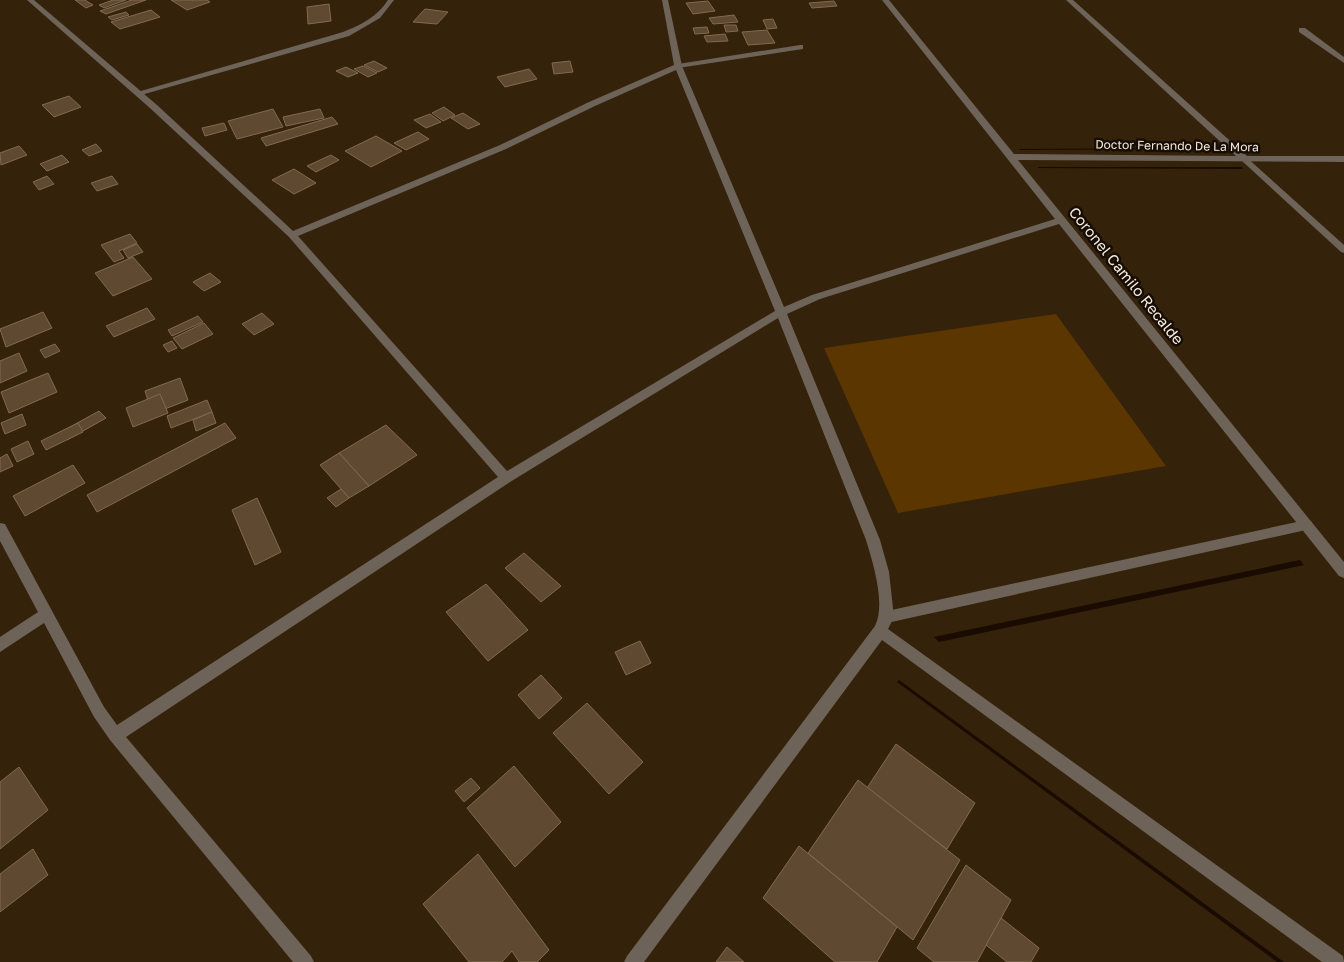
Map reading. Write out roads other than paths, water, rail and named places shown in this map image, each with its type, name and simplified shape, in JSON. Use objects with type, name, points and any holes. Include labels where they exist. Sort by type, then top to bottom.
[{"type":"street","points":[[30,0],[138,93],[292,235],[506,478]]},
{"type":"street","points":[[138,93],[346,34],[365,26],[377,17],[386,9],[391,0]]},
{"type":"street","points":[[634,962],[884,624],[882,572],[873,540],[781,312],[678,66],[665,0]]},
{"type":"street","name":"Coronel Camilo Recalde","points":[[885,0],[1344,572]]},
{"type":"street","points":[[1069,0],[1344,250]]},
{"type":"street","points":[[1302,30],[1344,61]]},
{"type":"street","points":[[292,235],[503,147],[592,104],[678,66],[800,47]]},
{"type":"street","name":"Doctor Fernando De La Mora","points":[[1011,157],[1344,160]]},
{"type":"street","points":[[116,735],[506,478],[781,312],[816,296],[1061,220]]},
{"type":"street","points":[[884,624],[1306,525]]},
{"type":"street","points":[[0,528],[99,712],[116,735],[305,962]]},
{"type":"street","points":[[0,645],[47,613]]},
{"type":"street","points":[[884,624],[1338,962]]}]
